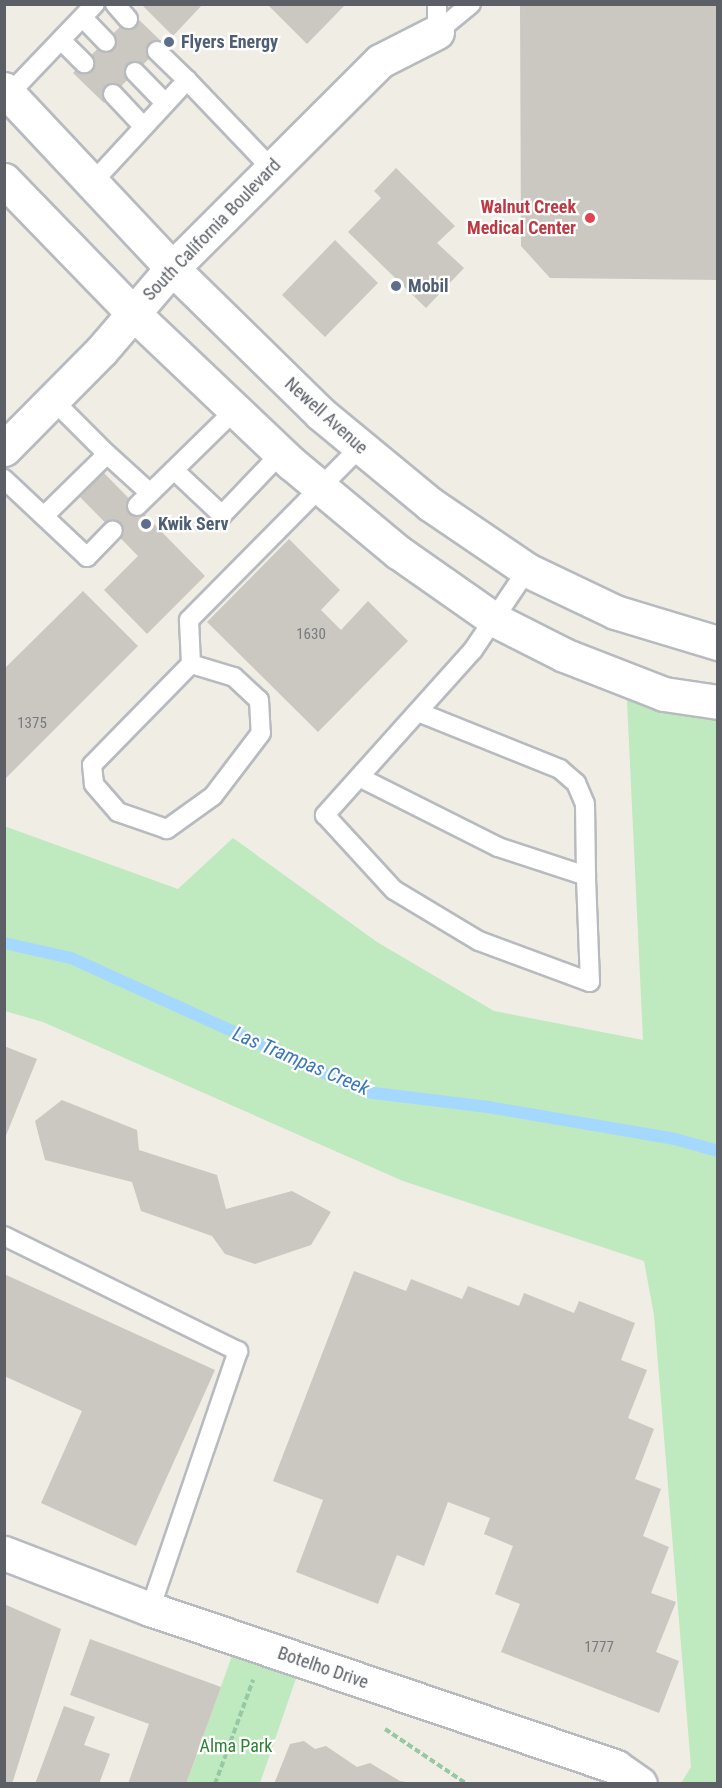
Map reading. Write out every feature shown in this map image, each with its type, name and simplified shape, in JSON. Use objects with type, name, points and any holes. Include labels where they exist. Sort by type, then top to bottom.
[{"type":"street","name":"South California Boulevard","points":[[4,449],[53,400],[172,268],[271,168],[380,61],[437,18]]},
{"type":"street","name":"Newell Avenue","points":[[7,92],[172,268],[359,448],[430,504],[527,570],[615,612],[717,643]]},
{"type":"street","points":[[4,180],[133,313],[235,410],[281,453],[398,552],[495,620],[564,655],[664,694],[717,702]]},
{"type":"street","name":"Botelho Drive","points":[[4,1553],[150,1609],[615,1767],[640,1784]]},
{"type":"lane","points":[[115,4],[129,19]]},
{"type":"lane","points":[[437,18],[471,4]]},
{"type":"lane","points":[[7,92],[89,11],[106,42]]},
{"type":"lane","points":[[61,40],[84,63]]},
{"type":"lane","points":[[157,51],[271,168]]},
{"type":"lane","points":[[135,72],[165,103]]},
{"type":"lane","points":[[93,182],[187,80]]},
{"type":"lane","points":[[113,94],[144,127]]},
{"type":"lane","points":[[53,400],[150,493]]},
{"type":"lane","points":[[137,506],[235,410]]},
{"type":"lane","points":[[191,664],[234,677],[259,700],[261,733],[213,796],[167,829],[118,812],[94,784],[92,765],[191,664],[189,621],[359,448]]},
{"type":"lane","points":[[174,470],[222,515],[281,453]]},
{"type":"lane","points":[[44,516],[107,454]]},
{"type":"lane","points":[[4,479],[87,557],[112,530]]},
{"type":"lane","points":[[418,712],[560,769],[576,783],[585,804],[590,982],[479,941],[394,890],[325,815],[418,712],[495,620],[527,570]]},
{"type":"lane","points":[[358,777],[498,847],[586,876]]},
{"type":"lane","points":[[4,1236],[238,1351],[150,1609]]},
{"type":"path","points":[[215,1784],[254,1678]]},
{"type":"path","points":[[382,1727],[467,1784]]},
{"type":"green space","points":[[626,679],[717,702],[717,1783],[681,1783],[691,1767],[654,1315],[644,1261],[403,1181],[43,1022],[5,1011],[4,826],[178,889],[233,838],[377,942],[494,1011],[643,1040]]},
{"type":"green space","name":"Alma Park","points":[[238,1639],[302,1661],[260,1783],[186,1784]]},
{"type":"building","points":[[141,4],[203,4],[173,36]]},
{"type":"building","points":[[267,4],[346,4],[307,44]]},
{"type":"building","points":[[520,4],[718,4],[718,280],[550,278],[521,246]]},
{"type":"building","points":[[133,14],[164,44],[104,103],[73,73]]},
{"type":"building","points":[[396,168],[455,226],[437,243],[464,268],[426,308],[348,232],[381,198],[374,191]]},
{"type":"building","points":[[335,240],[378,283],[325,337],[282,295]]},
{"type":"building","points":[[104,473],[205,576],[147,634],[104,590],[138,556],[80,497]]},
{"type":"building","points":[[289,539],[340,590],[321,610],[341,630],[368,601],[408,641],[318,732],[207,622]]},
{"type":"building","points":[[83,591],[138,646],[4,780],[4,669]]},
{"type":"building","points":[[4,1046],[37,1059],[5,1138],[4,1138]]},
{"type":"building","points":[[62,1100],[137,1130],[139,1150],[217,1175],[226,1209],[292,1191],[331,1212],[311,1245],[255,1264],[225,1254],[212,1236],[141,1211],[132,1182],[45,1160],[35,1121]]},
{"type":"building","points":[[354,1271],[406,1291],[411,1279],[462,1299],[468,1286],[519,1306],[524,1293],[574,1313],[579,1301],[635,1323],[621,1360],[647,1370],[628,1418],[654,1429],[635,1479],[661,1489],[643,1536],[669,1547],[651,1593],[676,1602],[656,1652],[679,1661],[659,1713],[501,1652],[520,1604],[495,1594],[513,1546],[484,1534],[490,1518],[448,1502],[424,1566],[397,1555],[378,1604],[296,1572],[323,1500],[273,1481]]},
{"type":"building","points":[[4,1274],[215,1370],[136,1546],[41,1503],[82,1411],[4,1376]]},
{"type":"building","points":[[4,1604],[61,1629],[12,1784],[4,1784]]},
{"type":"building","points":[[90,1639],[221,1687],[186,1784],[128,1784],[149,1724],[70,1695]]},
{"type":"building","points":[[64,1706],[95,1717],[84,1745],[110,1754],[99,1784],[35,1784]]},
{"type":"building","points":[[304,1741],[315,1749],[326,1746],[357,1767],[370,1763],[400,1781],[418,1784],[274,1784],[290,1744]]},
{"type":"waterway","name":"Las Trampas Creek","points":[[4,943],[71,958],[366,1092],[488,1107],[675,1139],[718,1151]]},
{"type":"place","name":"Flyers Energy","points":[[169,42]]},
{"type":"place","name":"Walnut Creek Medical Center","points":[[590,218]]},
{"type":"place","name":"Mobil","points":[[396,286]]},
{"type":"place","name":"Kwik Serv","points":[[146,524]]}]
